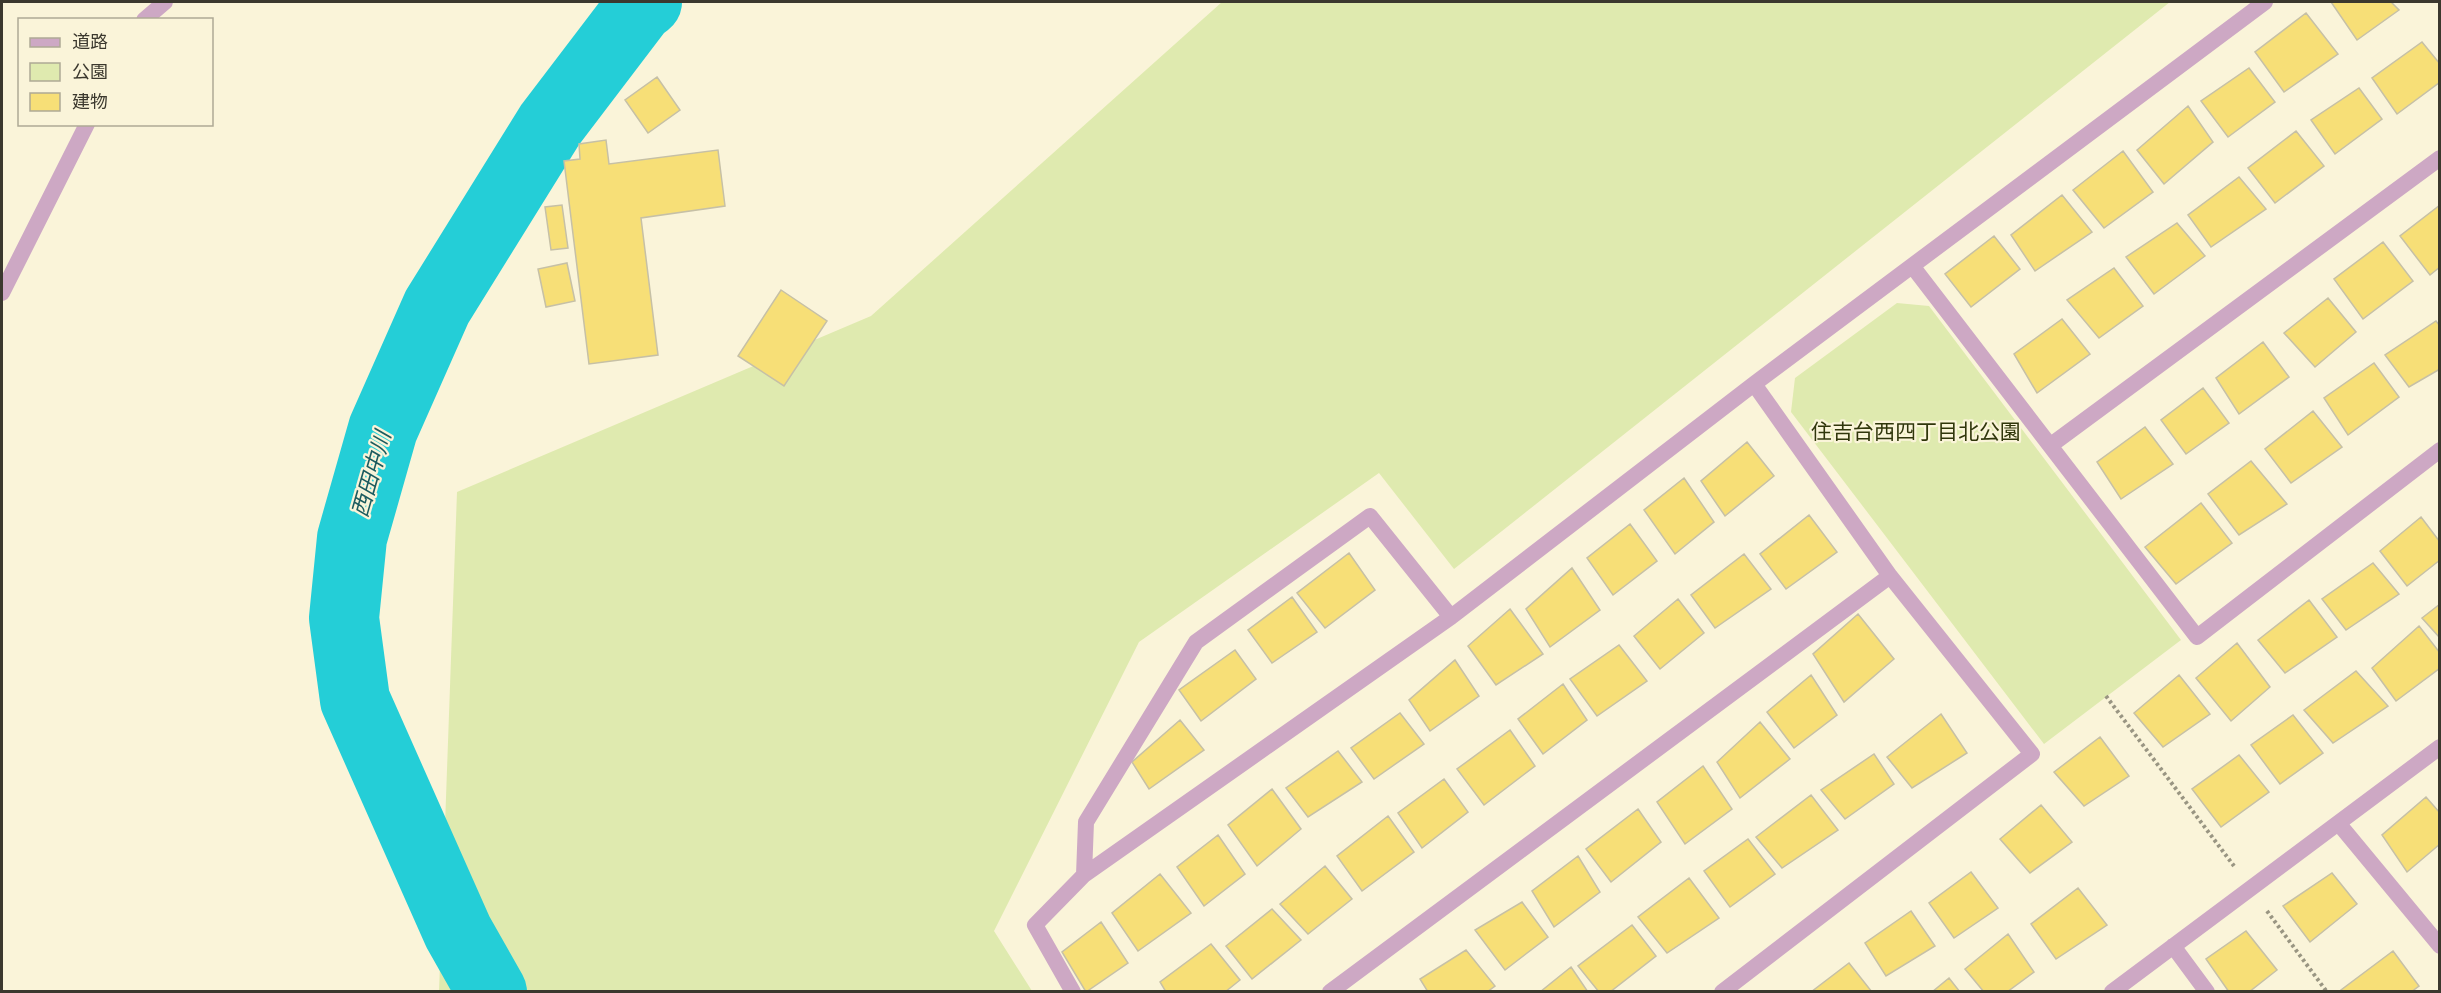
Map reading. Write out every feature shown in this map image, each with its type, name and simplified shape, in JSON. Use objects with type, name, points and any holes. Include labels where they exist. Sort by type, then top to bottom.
[{"type":"street","points":[[146,18],[165,2]]},
{"type":"street","points":[[1073,992],[1035,925],[1084,875],[1451,617],[1754,384],[2265,2]]},
{"type":"street","points":[[2,293],[86,126]]},
{"type":"street","points":[[2051,445],[2439,158]]},
{"type":"street","points":[[1913,267],[2197,637],[2439,450]]},
{"type":"street","points":[[1722,992],[2032,754],[1890,576],[1754,384]]},
{"type":"street","points":[[1084,875],[1086,822],[1196,642],[1370,516],[1451,617]]},
{"type":"street","points":[[1330,992],[1890,576]]},
{"type":"street","points":[[2112,992],[2439,747]]},
{"type":"street","points":[[2339,824],[2439,946]]},
{"type":"street","points":[[2173,946],[2207,992]]},
{"type":"path","points":[[2106,696],[2327,992]]},
{"type":"green space","points":[[1222,2],[2170,2],[1454,569],[1379,473],[1139,642],[994,931],[1032,991],[439,992],[457,492],[871,316]]},
{"type":"green space","name":"住吉台西四丁目北公園","points":[[1897,303],[1929,306],[2181,640],[2044,744],[1791,412],[1795,378]]},
{"type":"building","points":[[2331,2],[2391,2],[2399,10],[2357,40]]},
{"type":"building","points":[[2306,13],[2338,54],[2284,92],[2255,52]]},
{"type":"building","points":[[2422,42],[2440,64],[2440,82],[2397,114],[2372,78]]},
{"type":"building","points":[[2249,68],[2275,102],[2228,137],[2201,101]]},
{"type":"building","points":[[657,77],[680,110],[648,133],[625,100]]},
{"type":"building","points":[[2359,88],[2382,119],[2335,154],[2311,120]]},
{"type":"building","points":[[2188,106],[2213,142],[2164,184],[2137,150]]},
{"type":"building","points":[[2296,131],[2324,166],[2275,203],[2248,168]]},
{"type":"building","points":[[606,140],[609,164],[718,150],[725,206],[641,218],[658,355],[589,364],[564,161],[580,159],[579,144]]},
{"type":"building","points":[[2123,151],[2153,192],[2104,228],[2073,190]]},
{"type":"building","points":[[2239,177],[2266,209],[2211,247],[2188,215]]},
{"type":"building","points":[[2062,195],[2092,232],[2035,271],[2011,235]]},
{"type":"building","points":[[562,205],[568,248],[551,250],[545,207]]},
{"type":"building","points":[[2440,205],[2440,267],[2430,275],[2400,236]]},
{"type":"building","points":[[2177,223],[2205,256],[2154,294],[2126,257]]},
{"type":"building","points":[[1994,236],[2020,269],[1971,307],[1945,274]]},
{"type":"building","points":[[2383,242],[2413,281],[2363,319],[2334,279]]},
{"type":"building","points":[[567,263],[575,301],[546,307],[538,269]]},
{"type":"building","points":[[2114,268],[2143,306],[2099,338],[2067,300]]},
{"type":"building","points":[[781,290],[827,321],[784,386],[738,356]]},
{"type":"building","points":[[2328,298],[2356,332],[2315,367],[2284,333]]},
{"type":"building","points":[[2062,319],[2090,354],[2037,393],[2014,354]]},
{"type":"building","points":[[2436,321],[2440,326],[2440,369],[2409,387],[2385,355]]},
{"type":"building","points":[[2263,342],[2289,377],[2239,414],[2216,378]]},
{"type":"building","points":[[2374,363],[2399,397],[2348,435],[2324,398]]},
{"type":"building","points":[[2203,388],[2229,423],[2186,454],[2161,420]]},
{"type":"building","points":[[2313,411],[2342,447],[2291,483],[2265,449]]},
{"type":"building","points":[[2145,427],[2173,464],[2121,499],[2097,462]]},
{"type":"building","points":[[1747,442],[1774,476],[1725,516],[1701,481]]},
{"type":"building","points":[[2251,461],[2287,504],[2239,535],[2208,494]]},
{"type":"building","points":[[1684,478],[1714,522],[1675,554],[1644,510]]},
{"type":"building","points":[[2201,503],[2232,543],[2176,584],[2145,547]]},
{"type":"building","points":[[1809,515],[1837,552],[1786,589],[1760,554]]},
{"type":"building","points":[[2421,517],[2440,542],[2440,560],[2407,586],[2380,551]]},
{"type":"building","points":[[1630,524],[1657,561],[1613,595],[1587,558]]},
{"type":"building","points":[[1349,553],[1375,590],[1325,628],[1297,593]]},
{"type":"building","points":[[1744,554],[1771,589],[1715,628],[1691,595]]},
{"type":"building","points":[[2373,563],[2399,594],[2346,630],[2322,599]]},
{"type":"building","points":[[1572,568],[1600,610],[1550,647],[1526,609]]},
{"type":"building","points":[[1292,597],[1317,632],[1272,663],[1248,630]]},
{"type":"building","points":[[1678,599],[1704,633],[1660,669],[1634,636]]},
{"type":"building","points":[[2309,600],[2337,637],[2285,673],[2258,640]]},
{"type":"building","points":[[2440,604],[2440,638],[2422,618]]},
{"type":"building","points":[[1510,609],[1543,654],[1496,685],[1468,646]]},
{"type":"building","points":[[1858,614],[1894,659],[1844,702],[1813,654]]},
{"type":"building","points":[[2419,626],[2440,653],[2440,668],[2396,701],[2372,668]]},
{"type":"building","points":[[2237,643],[2270,687],[2231,721],[2196,678]]},
{"type":"building","points":[[1619,645],[1647,681],[1597,716],[1570,679]]},
{"type":"building","points":[[1235,650],[1256,679],[1201,721],[1179,690]]},
{"type":"building","points":[[1455,660],[1479,696],[1430,731],[1409,700]]},
{"type":"building","points":[[2356,671],[2388,706],[2333,743],[2304,710]]},
{"type":"building","points":[[1811,675],[1837,715],[1794,748],[1767,712]]},
{"type":"building","points":[[2179,675],[2210,714],[2163,747],[2134,713]]},
{"type":"building","points":[[1563,684],[1587,720],[1543,754],[1518,719]]},
{"type":"building","points":[[1400,713],[1424,744],[1374,779],[1351,748]]},
{"type":"building","points":[[1941,714],[1967,753],[1912,788],[1887,757]]},
{"type":"building","points":[[2293,715],[2323,753],[2280,784],[2251,745]]},
{"type":"building","points":[[1180,720],[1204,750],[1149,789],[1132,762]]},
{"type":"building","points":[[1760,722],[1790,759],[1740,798],[1717,762]]},
{"type":"building","points":[[1510,730],[1535,766],[1484,805],[1457,769]]},
{"type":"building","points":[[2100,737],[2129,776],[2084,806],[2054,772]]},
{"type":"building","points":[[1338,751],[1362,782],[1308,817],[1286,788]]},
{"type":"building","points":[[1874,754],[1894,784],[1845,819],[1821,790]]},
{"type":"building","points":[[2239,755],[2269,792],[2221,827],[2192,789]]},
{"type":"building","points":[[1703,766],[1732,809],[1685,844],[1657,802]]},
{"type":"building","points":[[1444,779],[1468,812],[1422,848],[1398,813]]},
{"type":"building","points":[[1272,789],[1301,829],[1257,866],[1228,825]]},
{"type":"building","points":[[1811,795],[1838,830],[1782,868],[1756,837]]},
{"type":"building","points":[[2426,797],[2440,813],[2440,844],[2407,872],[2382,835]]},
{"type":"building","points":[[2041,805],[2072,842],[2030,873],[2000,839]]},
{"type":"building","points":[[1638,809],[1661,842],[1611,882],[1586,849]]},
{"type":"building","points":[[1388,816],[1414,852],[1362,891],[1337,856]]},
{"type":"building","points":[[1218,835],[1245,874],[1204,906],[1177,867]]},
{"type":"building","points":[[1748,839],[1775,874],[1730,907],[1704,871]]},
{"type":"building","points":[[1578,856],[1600,892],[1554,927],[1532,891]]},
{"type":"building","points":[[1325,866],[1352,899],[1308,934],[1280,904]]},
{"type":"building","points":[[1971,872],[1998,908],[1954,938],[1929,903]]},
{"type":"building","points":[[2332,873],[2357,904],[2310,942],[2283,906]]},
{"type":"building","points":[[1160,874],[1191,913],[1138,951],[1112,913]]},
{"type":"building","points":[[1689,878],[1719,918],[1667,953],[1638,917]]},
{"type":"building","points":[[2078,888],[2107,925],[2056,959],[2031,924]]},
{"type":"building","points":[[1522,902],[1548,937],[1505,970],[1475,930]]},
{"type":"building","points":[[1272,909],[1301,940],[1252,979],[1226,946]]},
{"type":"building","points":[[1911,911],[1935,946],[1886,976],[1865,943]]},
{"type":"building","points":[[1101,922],[1128,963],[1086,992],[1062,952]]},
{"type":"building","points":[[1632,925],[1656,956],[1610,992],[1599,992],[1578,966]]},
{"type":"building","points":[[2246,931],[2277,970],[2249,992],[2229,992],[2206,959]]},
{"type":"building","points":[[2008,934],[2034,972],[2007,992],[1984,992],[1965,969]]},
{"type":"building","points":[[1211,944],[1240,980],[1225,992],[1166,992],[1160,982]]},
{"type":"building","points":[[1466,950],[1495,986],[1487,992],[1428,992],[1420,979]]},
{"type":"building","points":[[2393,951],[2419,986],[2411,992],[2342,992],[2341,990]]},
{"type":"building","points":[[1849,963],[1872,992],[1811,992]]},
{"type":"building","points":[[1571,967],[1588,992],[1540,992]]},
{"type":"building","points":[[1949,978],[1960,992],[1932,992]]},
{"type":"waterway","name":"西田中川","points":[[492,992],[458,932],[355,700],[344,618],[352,538],[383,429],[437,307],[550,125],[639,8],[647,2]]}]
